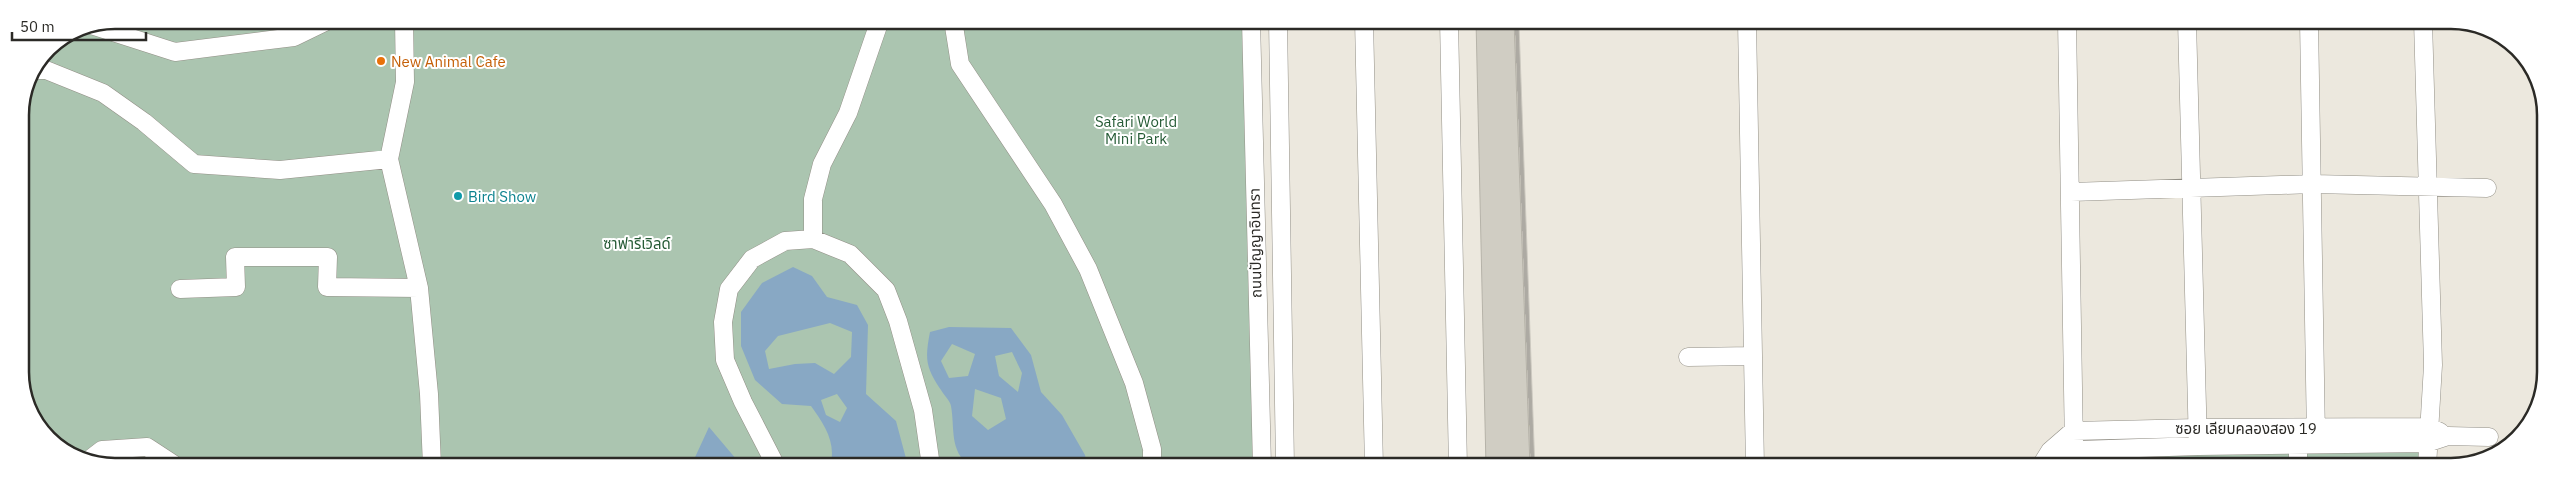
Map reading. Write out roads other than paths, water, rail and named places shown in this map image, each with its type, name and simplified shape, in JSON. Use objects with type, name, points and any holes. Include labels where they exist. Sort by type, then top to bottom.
[{"type":"street","points":[[105,30],[175,52],[294,37],[310,29]]},
{"type":"street","points":[[404,29],[404,82],[389,159],[419,288],[429,394],[432,458]]},
{"type":"street","points":[[813,239],[813,199],[822,164],[848,113],[877,29]]},
{"type":"street","points":[[954,29],[960,64],[1053,204],[1088,268],[1134,383],[1152,449],[1152,458]]},
{"type":"street","name":"ถนนปัญญาอินทรา","points":[[1251,29],[1262,458]]},
{"type":"street","name":"ถนนปัญญาอินทรา","points":[[1278,29],[1285,458]]},
{"type":"street","points":[[1364,29],[1374,458]]},
{"type":"street","points":[[1448,29],[1458,458]]},
{"type":"street","points":[[1747,29],[1755,458]]},
{"type":"street","points":[[2067,29],[2074,449]]},
{"type":"street","points":[[2187,29],[2198,446]]},
{"type":"street","points":[[2301,458],[2307,436],[2313,184],[2309,29]]},
{"type":"street","points":[[2423,29],[2433,365],[2427,458]]},
{"type":"street","points":[[41,70],[46,70],[103,93],[144,122],[194,164],[280,170],[389,159]]},
{"type":"street","points":[[2071,192],[2190,190],[2313,184],[2427,185],[2487,188]]},
{"type":"street","points":[[772,458],[743,402],[725,360],[723,322],[729,289],[752,259],[784,241],[813,239],[850,254],[886,290],[898,321],[923,410],[930,458]]},
{"type":"street","points":[[180,290],[236,287],[235,257],[328,257],[327,287],[419,288]]},
{"type":"street","points":[[1688,357],[1753,356]]},
{"type":"street","name":"ซอย เลียบคลองสอง 19","points":[[2073,431],[2197,428],[2307,436],[2428,435],[2489,437]]},
{"type":"street","points":[[2046,458],[2050,451],[2073,431]]},
{"type":"street","name":"ซอย เลียบคลองสอง 19","points":[[2050,451],[2198,446],[2307,436]]},
{"type":"street","points":[[95,456],[102,450],[147,447],[164,458]]},
{"type":"water","points":[[793,267],[812,276],[827,297],[857,305],[868,325],[866,394],[896,421],[906,458],[832,458],[828,434],[811,406],[782,404],[755,380],[741,346],[741,312],[762,283]],"holes":[[[830,323],[852,332],[851,357],[834,374],[815,363],[795,364],[769,369],[765,351],[778,336]],[[837,394],[847,408],[840,422],[826,415],[821,400]]]},
{"type":"water","points":[[949,327],[1011,328],[1031,355],[1041,392],[1062,415],[1086,458],[962,458],[954,439],[950,404],[929,368],[927,349],[930,332]],"holes":[[[952,344],[975,354],[968,376],[949,378],[941,361]],[[1012,352],[1022,373],[1018,392],[999,376],[995,356]],[[975,389],[1001,398],[1006,419],[988,430],[972,416]]]},
{"type":"water","points":[[709,427],[735,458],[695,458]]},
{"type":"place","name":"New Animal Cafe","points":[[381,61]]},
{"type":"place","name":"Bird Show","points":[[458,196]]},
{"type":"park label","name":"Safari World Mini Park","points":[[1136,130]]},
{"type":"park label","name":"ซาฟารีเวิลด์","points":[[637,243]]}]
